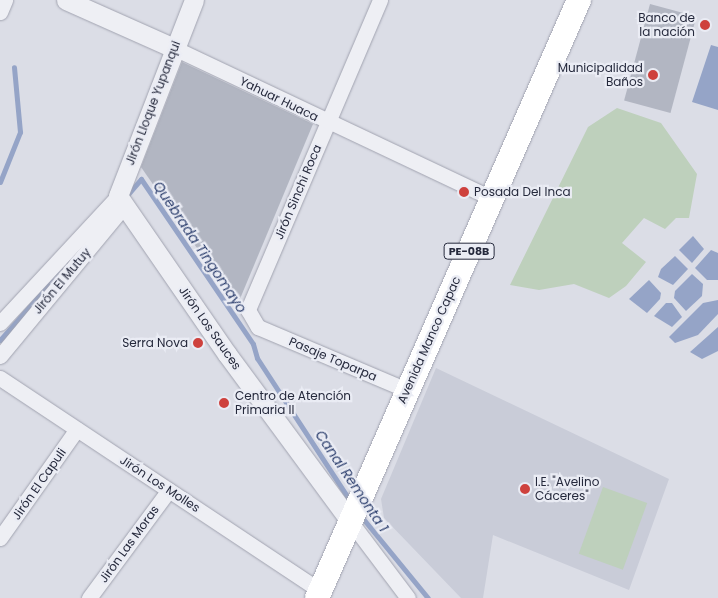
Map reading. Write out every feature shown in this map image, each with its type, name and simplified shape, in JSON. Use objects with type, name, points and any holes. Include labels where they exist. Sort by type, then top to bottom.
[{"type":"main road","name":"Avenida Manco Capac","points":[[319,594],[579,0]]},
{"type":"street","points":[[0,12],[5,0]]},
{"type":"street","name":"Yahuar Huaca","points":[[66,0],[174,48],[327,122],[492,198]]},
{"type":"street","name":"Jirón Lloque Yupanqui","points":[[121,201],[174,48],[194,0]]},
{"type":"street","name":"Jirón Sinchi Roca","points":[[258,327],[248,310],[380,0]]},
{"type":"street","points":[[0,323],[121,201]]},
{"type":"street","name":"Jirón El Mutuy","points":[[0,356],[121,201]]},
{"type":"street","name":"Jirón Los Sauces","points":[[121,201],[354,512]]},
{"type":"street","name":"Pasaje Toparpa","points":[[258,327],[408,390]]},
{"type":"street","name":"Jirón Los Molles","points":[[0,378],[169,490],[319,594]]},
{"type":"street","name":"Jirón El Capuli","points":[[0,538],[77,429]]},
{"type":"street","name":"Jirón Las Moras","points":[[89,598],[169,490]]},
{"type":"street","points":[[354,512],[408,598]]},
{"type":"shaded area","name":"I.E. \"Avelino Cáceres\"","points":[[436,368],[669,479],[629,590],[493,535],[483,598],[461,598],[384,518],[381,499]]},
{"type":"green space","points":[[617,108],[661,123],[697,174],[689,218],[676,218],[665,229],[644,218],[622,243],[646,262],[626,286],[609,298],[574,284],[539,290],[510,285],[588,127]]},
{"type":"green space","points":[[603,487],[647,503],[623,570],[579,554]]},
{"type":"water","points":[[711,45],[718,47],[718,110],[692,102]]},
{"type":"water","points":[[693,236],[704,249],[692,263],[679,250]]},
{"type":"water","points":[[711,250],[718,253],[718,280],[707,280],[695,268]]},
{"type":"water","points":[[675,256],[688,269],[673,285],[658,277],[661,269]]},
{"type":"water","points":[[692,274],[703,284],[702,296],[686,311],[674,298],[675,291]]},
{"type":"water","points":[[649,280],[661,293],[660,299],[647,313],[629,299]]},
{"type":"water","points":[[718,300],[718,314],[698,335],[675,343],[669,337],[703,303]]},
{"type":"water","points":[[666,303],[672,303],[682,317],[672,327],[654,316]]},
{"type":"water","points":[[718,327],[718,351],[702,359],[690,352]]},
{"type":"building","name":"Municipalidad Baños","points":[[650,4],[696,16],[670,113],[624,101]]},
{"type":"building","points":[[182,62],[313,124],[237,306],[141,167]]},
{"type":"waterway","points":[[0,182],[20,132],[14,67]]},
{"type":"waterway","name":"Quebrada Tingomayo","points":[[128,194],[141,179],[253,344],[257,358],[351,502]]},
{"type":"waterway","name":"Quebrada Tingomayo","points":[[0,340],[74,256]]},
{"type":"waterway","name":"Canal Remonta 1","points":[[360,515],[428,598]]},
{"type":"place","name":"Banco de la nación","points":[[705,25]]},
{"type":"place","name":"Municipalidad Baños","points":[[653,75]]},
{"type":"place","name":"Posada Del Inca","points":[[464,192]]},
{"type":"place","name":"Serra Nova","points":[[198,343]]},
{"type":"place","name":"Centro de Atención Primaria II","points":[[224,403]]},
{"type":"place","name":"I.E. \"Avelino Cáceres\"","points":[[525,489]]}]
